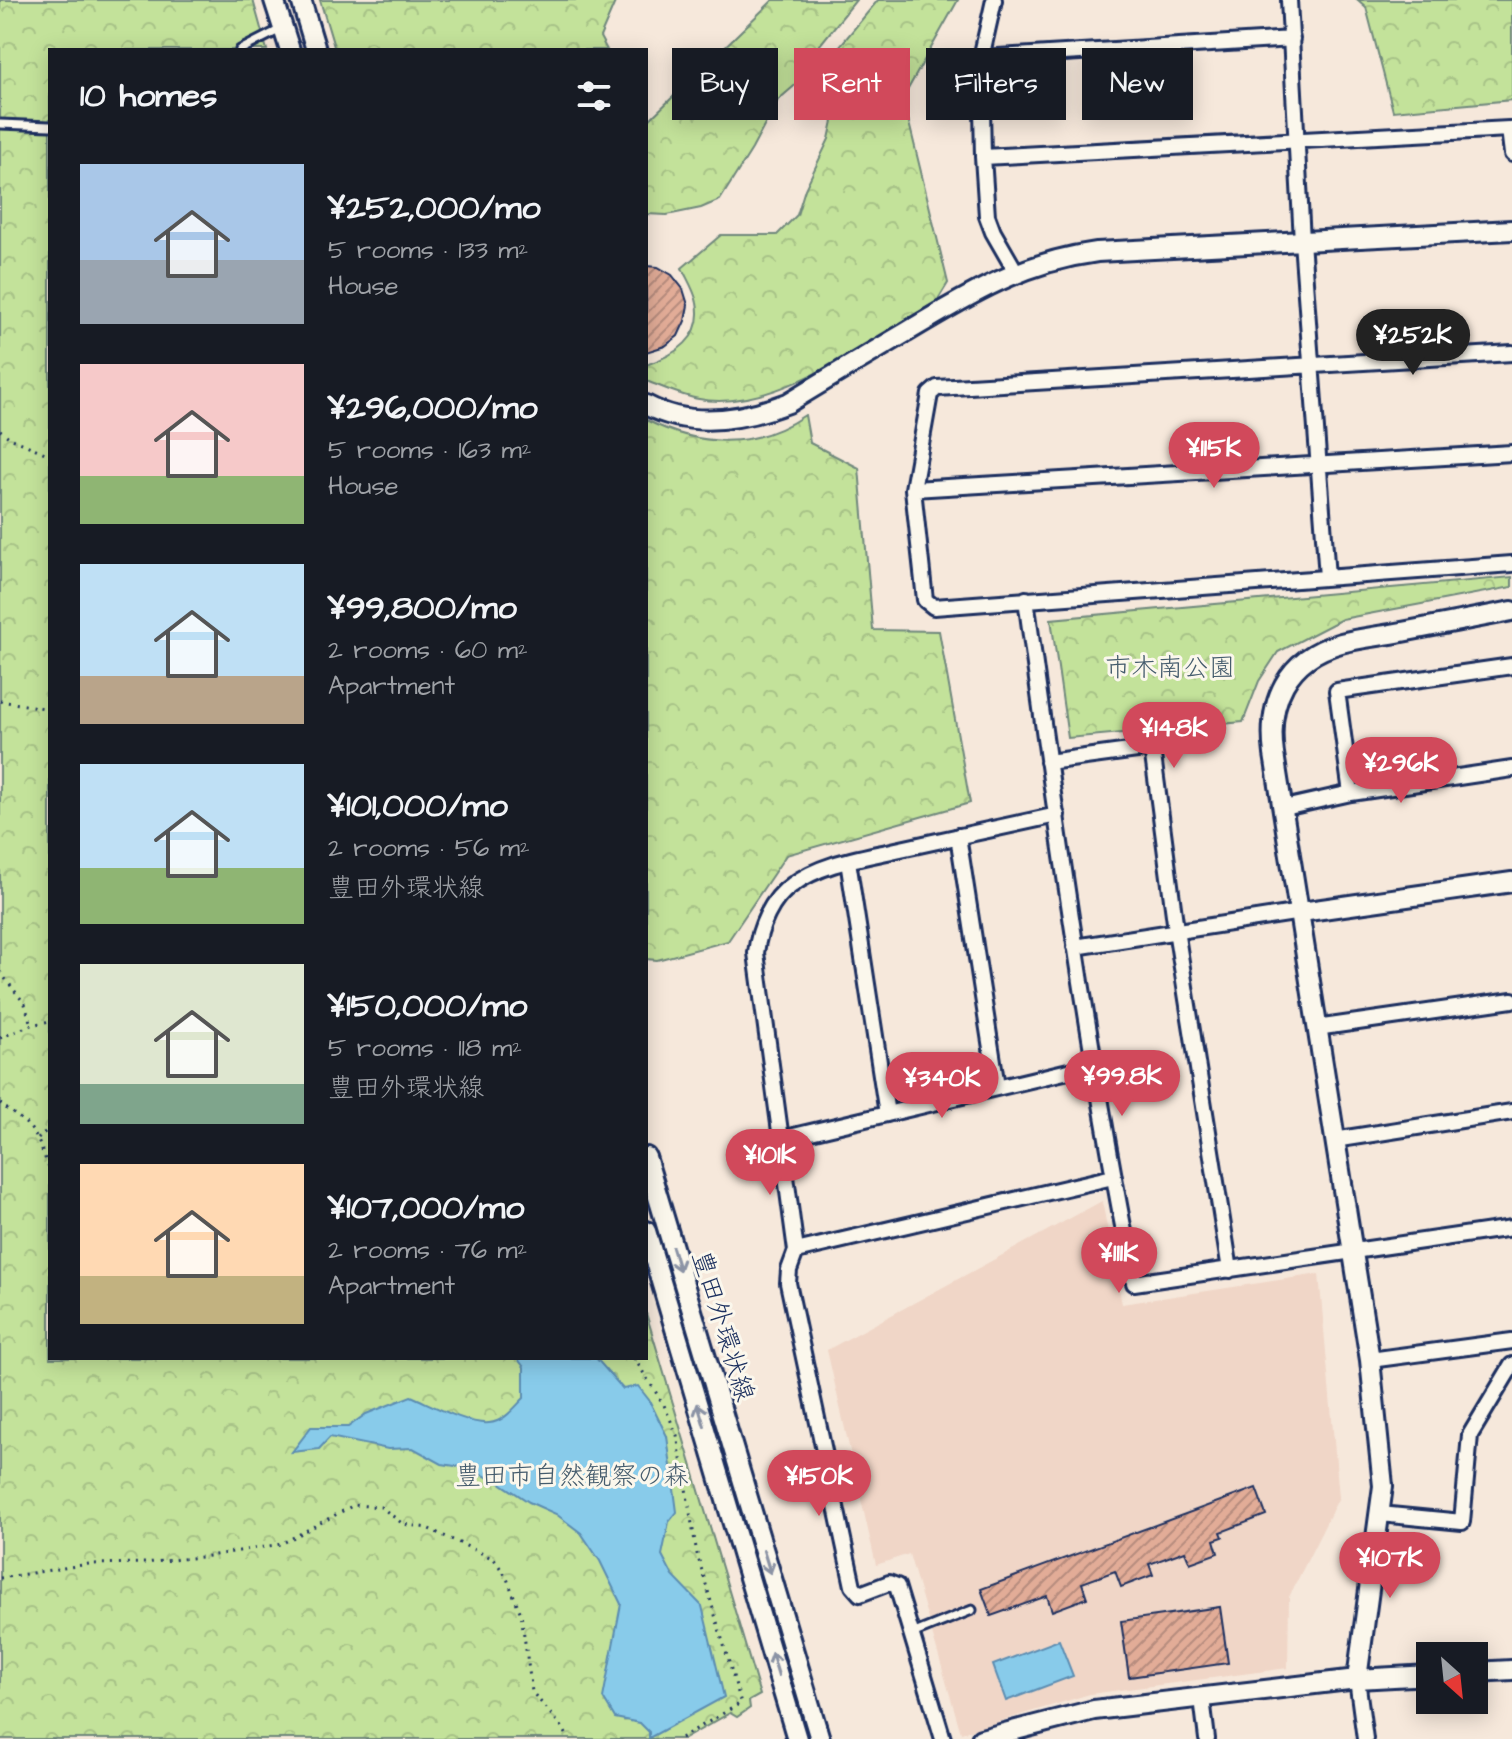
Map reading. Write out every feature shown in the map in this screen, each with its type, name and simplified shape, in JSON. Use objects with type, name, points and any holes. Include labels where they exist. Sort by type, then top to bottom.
[{"type":"street","points":[[274,0],[289,48]]},
{"type":"street","points":[[301,0],[315,48]]},
{"type":"street","points":[[983,48],[994,0]]},
{"type":"street","points":[[1289,0],[1302,241],[1327,577]]},
{"type":"street","points":[[1066,53],[1292,39]]},
{"type":"street","points":[[982,120],[987,216],[1016,272]]},
{"type":"street","points":[[983,157],[1509,129],[1512,154]]},
{"type":"street","points":[[648,406],[669,414],[705,420],[767,411],[788,403],[974,292],[1016,272],[1055,260],[1097,252],[1512,230]]},
{"type":"street","points":[[1512,353],[937,388],[930,394],[913,489],[925,600],[934,607],[1512,564]]},
{"type":"street","points":[[913,489],[1512,453]]},
{"type":"street","points":[[1026,599],[1075,947],[1134,1283],[1512,1228]]},
{"type":"street","points":[[1365,1739],[1357,1679],[1383,1486],[1370,1360],[1271,729],[1273,713],[1280,690],[1305,661],[1338,644],[1512,611]]},
{"type":"street","points":[[1351,793],[1337,691],[1512,666]]},
{"type":"street","points":[[1048,762],[1152,748],[1176,930],[1230,1270]]},
{"type":"street","points":[[1284,808],[1351,793],[1512,769]]},
{"type":"street","points":[[943,1739],[897,1586],[889,1583],[860,1594],[853,1586],[788,1283],[796,1251],[756,962],[757,947],[776,899],[807,876],[848,861],[1057,815]]},
{"type":"street","points":[[958,836],[997,1087]]},
{"type":"street","points":[[848,861],[887,1114]]},
{"type":"street","points":[[1075,947],[1512,882]]},
{"type":"street","points":[[1316,1028],[1512,1000]]},
{"type":"street","points":[[781,1139],[1094,1065]]},
{"type":"street","points":[[1334,1140],[1512,1112]]},
{"type":"street","name":"豊田外環状線","points":[[648,1164],[820,1739]]},
{"type":"street","points":[[796,1251],[1113,1177]]},
{"type":"street","name":"豊田外環状線","points":[[648,1238],[797,1739]]},
{"type":"street","points":[[1370,1360],[1512,1341]]},
{"type":"street","points":[[1380,1514],[1462,1522],[1470,1435],[1512,1365]]},
{"type":"street","points":[[1488,1671],[1512,1670]]},
{"type":"street","points":[[981,1739],[1094,1710],[1357,1679],[1416,1676]]},
{"type":"street","points":[[1202,1698],[1207,1739]]},
{"type":"lane","points":[[244,48],[283,28]]},
{"type":"lane","points":[[0,124],[48,126]]},
{"type":"lane","points":[[912,1634],[972,1610]]},
{"type":"path","points":[[0,430],[10,438],[48,454]]},
{"type":"path","points":[[0,701],[48,709]]},
{"type":"path","points":[[0,972],[25,1004],[31,1025]]},
{"type":"path","points":[[0,1038],[48,1021]]},
{"type":"path","points":[[0,1103],[28,1125],[38,1139],[48,1165]]},
{"type":"path","points":[[38,1139],[48,1129]]},
{"type":"path","points":[[635,1360],[664,1405],[677,1435],[697,1554],[741,1703],[679,1739]]},
{"type":"path","points":[[0,1578],[89,1564],[145,1563],[281,1544],[354,1505],[381,1507],[403,1524],[427,1528],[494,1559],[506,1576],[521,1614],[532,1692],[569,1739]]},
{"type":"shaded area","points":[[1102,1201],[1122,1304],[1319,1274],[1339,1497],[1289,1597],[1288,1668],[1090,1694],[961,1733],[909,1554],[876,1565],[827,1350]]},
{"type":"green space","name":"豊田市自然観察の森","points":[[0,0],[253,0],[266,48],[48,48],[48,1360],[648,1360],[648,1320],[760,1695],[749,1701],[750,1708],[737,1717],[730,1713],[684,1739],[0,1739]]},
{"type":"green space","points":[[320,0],[616,0],[600,37],[606,48],[334,48]]},
{"type":"green space","points":[[773,0],[856,0],[817,48],[794,48],[794,86],[778,100],[778,48],[723,48]]},
{"type":"green space","points":[[878,0],[958,0],[931,48],[926,48],[926,57],[910,86],[910,48],[839,48]]},
{"type":"green space","points":[[1358,0],[1512,0],[1512,100],[1393,111],[1366,7]]},
{"type":"green space","points":[[672,98],[672,120],[767,120],[720,200],[701,208],[667,215],[648,214],[648,121]]},
{"type":"green space","points":[[833,120],[908,120],[948,283],[937,301],[823,370],[759,395],[728,401],[699,399],[648,382],[648,364],[677,350],[692,335],[696,326],[696,299],[682,268],[721,235],[777,235],[797,215],[805,189],[829,139]]},
{"type":"green space","points":[[805,415],[810,443],[859,468],[873,630],[939,631],[970,803],[786,855],[728,941],[657,960],[648,959],[648,421],[686,436],[727,441],[747,439],[786,426]]},
{"type":"green space","name":"市木南公園","points":[[1512,577],[1512,587],[1342,619],[1278,652],[1259,681],[1243,722],[1068,738],[1051,619]]},
{"type":"water","points":[[519,1360],[598,1360],[623,1389],[638,1386],[649,1400],[667,1436],[677,1512],[669,1522],[662,1555],[673,1576],[702,1606],[724,1697],[649,1738],[649,1732],[640,1723],[615,1718],[603,1698],[621,1604],[600,1561],[581,1533],[556,1514],[529,1502],[500,1483],[468,1468],[442,1464],[413,1448],[388,1449],[330,1437],[319,1449],[292,1452],[311,1427],[348,1427],[366,1414],[411,1396],[471,1421],[489,1423],[499,1420],[524,1398],[524,1367]]},
{"type":"water","points":[[1059,1640],[1073,1676],[1006,1701],[993,1665]]},
{"type":"building","points":[[648,266],[658,267],[672,275],[683,289],[688,305],[678,336],[665,346],[648,351]]},
{"type":"building","points":[[1256,1488],[1266,1515],[1221,1532],[1223,1537],[1214,1540],[1218,1553],[1190,1563],[1185,1551],[1149,1564],[1153,1575],[1121,1587],[1115,1571],[1082,1583],[1087,1598],[1052,1611],[1047,1596],[991,1616],[981,1589]]},
{"type":"building","points":[[1220,1607],[1228,1663],[1129,1677],[1121,1621]]}]
